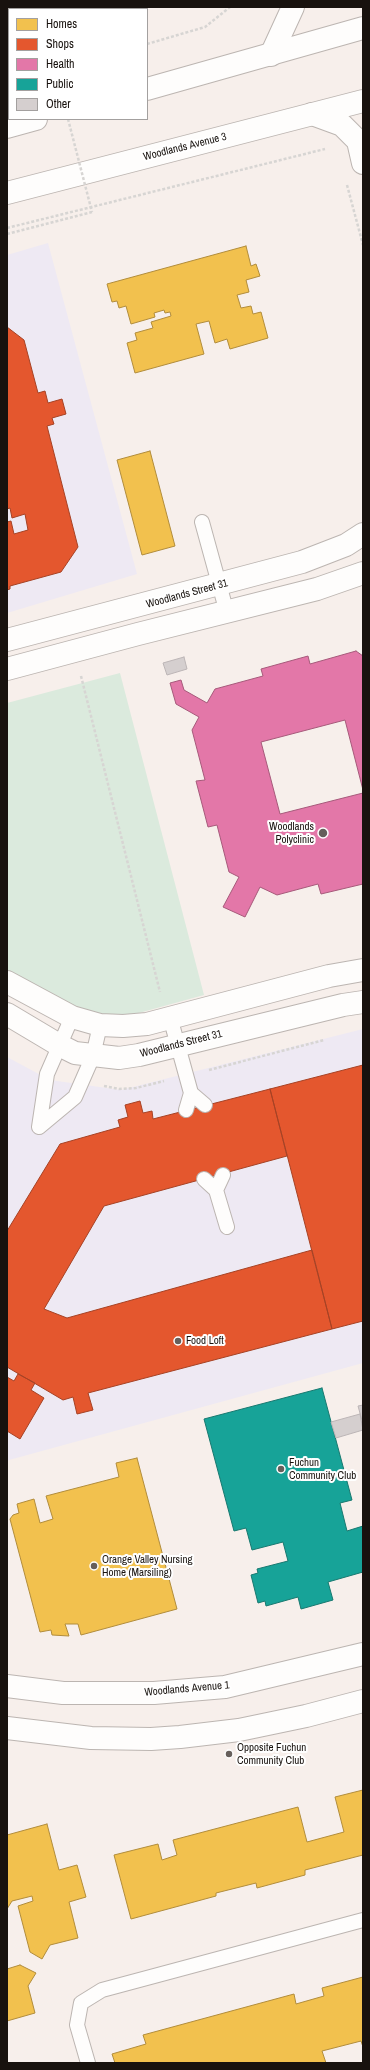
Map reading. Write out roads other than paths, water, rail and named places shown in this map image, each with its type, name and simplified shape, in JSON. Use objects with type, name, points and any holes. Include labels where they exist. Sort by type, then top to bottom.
[{"type":"street","points":[[271,55],[293,7]]},
{"type":"street","points":[[148,89],[363,28]]},
{"type":"street","name":"Woodlands Avenue 3","points":[[7,193],[363,101]]},
{"type":"street","points":[[312,114],[342,125],[358,141],[363,163]]},
{"type":"street","points":[[7,127],[32,120]]},
{"type":"street","name":"Woodlands Street 31","points":[[7,640],[220,585],[302,562],[346,545],[363,534]]},
{"type":"street","points":[[7,669],[316,589],[363,573]]},
{"type":"street","points":[[7,982],[72,1017],[100,1025],[123,1026],[147,1024],[166,1008],[363,970]]},
{"type":"street","name":"Woodlands Street 31","points":[[7,1014],[59,1045],[76,1053],[119,1058],[140,1055],[343,1005],[363,1002]]},
{"type":"street","name":"Woodlands Avenue 1","points":[[7,1686],[63,1693],[154,1693],[225,1687],[363,1654]]},
{"type":"street","points":[[7,1728],[91,1738],[180,1737],[239,1730],[306,1716],[363,1701]]},
{"type":"lane","points":[[202,522],[227,613]]},
{"type":"lane","points":[[166,1008],[191,1093],[186,1110]]},
{"type":"lane","points":[[72,1017],[47,1074],[40,1127],[75,1097],[93,1056],[100,1025]]},
{"type":"lane","points":[[191,1093],[205,1105]]},
{"type":"lane","points":[[216,1190],[223,1175]]},
{"type":"lane","points":[[204,1180],[216,1190],[227,1227]]},
{"type":"lane","points":[[88,2063],[77,2025],[81,2003],[102,1990],[363,1920]]},
{"type":"railway","points":[[93,8],[97,7]]},
{"type":"place","name":"Woodlands Polyclinic","points":[[323,833]]},
{"type":"place","name":"Food Loft","points":[[178,1341]]},
{"type":"place","name":"Fuchun Community Club","points":[[281,1469]]},
{"type":"place","name":"Orange Valley Nursing Home (Marsiling)","points":[[94,1566]]},
{"type":"place","name":"Opposite Fuchun Community Club","points":[[229,1754]]}]
